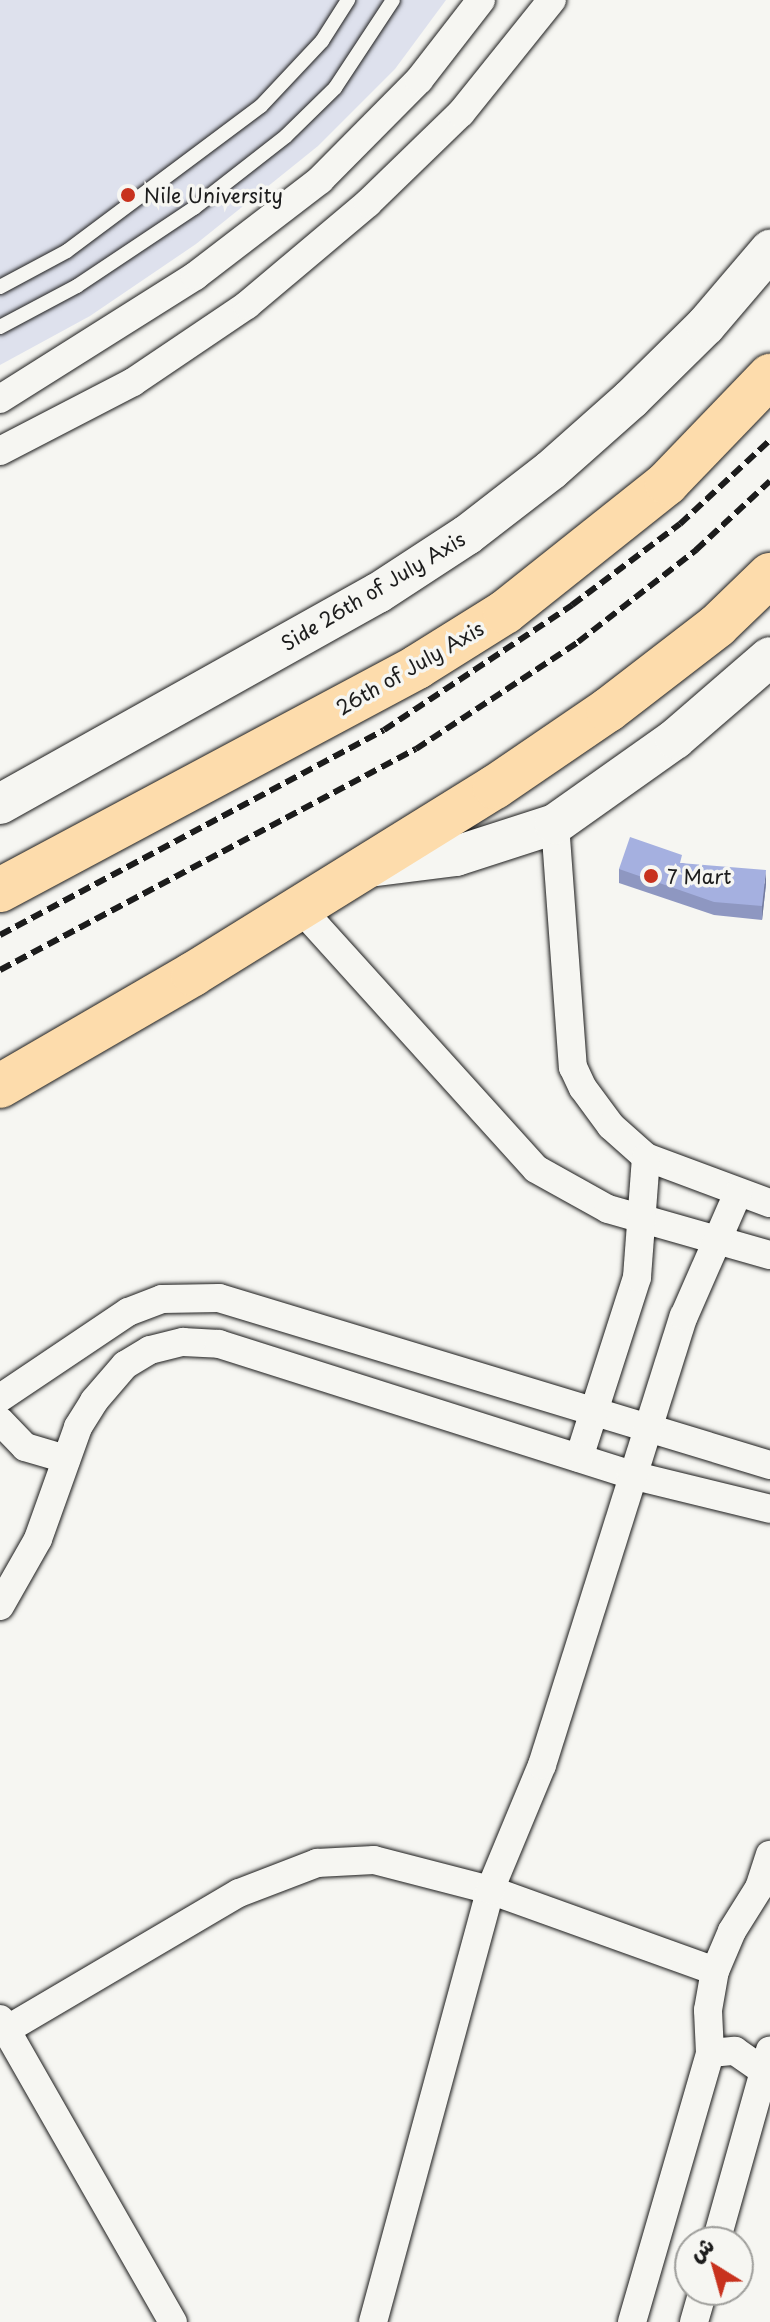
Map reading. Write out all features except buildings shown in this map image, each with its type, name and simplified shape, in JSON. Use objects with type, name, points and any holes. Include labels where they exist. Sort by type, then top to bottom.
[{"type":"highway","name":"26th of July Axis","points":[[0,890],[404,674],[505,612],[667,483],[770,376]]},
{"type":"highway","points":[[0,1086],[369,867],[608,710],[717,626],[770,575]]},
{"type":"main road","name":"Side 26th of July Axis","points":[[0,803],[378,593],[467,535],[551,470],[631,399],[706,325],[770,250]]},
{"type":"main road","points":[[369,867],[456,856],[555,824],[675,739],[770,657]]},
{"type":"street","points":[[0,399],[195,276],[320,180],[419,80],[481,0]]},
{"type":"street","points":[[0,451],[133,382],[247,305],[368,203],[461,113],[552,0]]},
{"type":"street","points":[[555,824],[573,1067],[603,1117],[646,1157],[770,1203]]},
{"type":"street","points":[[301,909],[536,1169],[586,1200],[770,1255]]},
{"type":"street","points":[[579,1458],[637,1277],[638,1218],[646,1157]]},
{"type":"street","points":[[373,2322],[490,1890],[542,1765],[631,1475],[684,1316],[721,1240],[738,1193]]},
{"type":"street","points":[[0,1398],[128,1312],[162,1299],[219,1298],[770,1465]]},
{"type":"street","points":[[4,1589],[38,1539],[66,1459],[94,1401],[125,1365],[150,1350],[183,1342],[219,1344],[631,1475],[770,1509]]},
{"type":"street","points":[[0,1421],[25,1447],[66,1459]]},
{"type":"street","points":[[632,2322],[710,2053],[708,2010],[715,1971],[732,1931],[765,1894],[770,1855]]},
{"type":"street","points":[[173,2322],[3,2025],[239,1893],[317,1863],[374,1860],[490,1890],[715,1971]]},
{"type":"street","points":[[710,2053],[735,2051],[767,2060],[720,2226]]},
{"type":"lane","points":[[0,287],[67,251],[261,106],[322,41],[348,0]]},
{"type":"lane","points":[[0,327],[77,286],[168,225],[286,136],[335,88],[393,0]]},
{"type":"shaded area","name":"Nile University","points":[[0,0],[446,0],[395,69],[318,146],[196,244],[90,316],[0,365]]},
{"type":"railway","points":[[0,935],[384,730],[572,605],[680,524],[770,440]]},
{"type":"railway","points":[[0,970],[416,749],[578,642],[696,550],[770,481]]},
{"type":"place","name":"Nile University","points":[[128,195]]},
{"type":"place","name":"7 Mart","points":[[651,876]]}]
